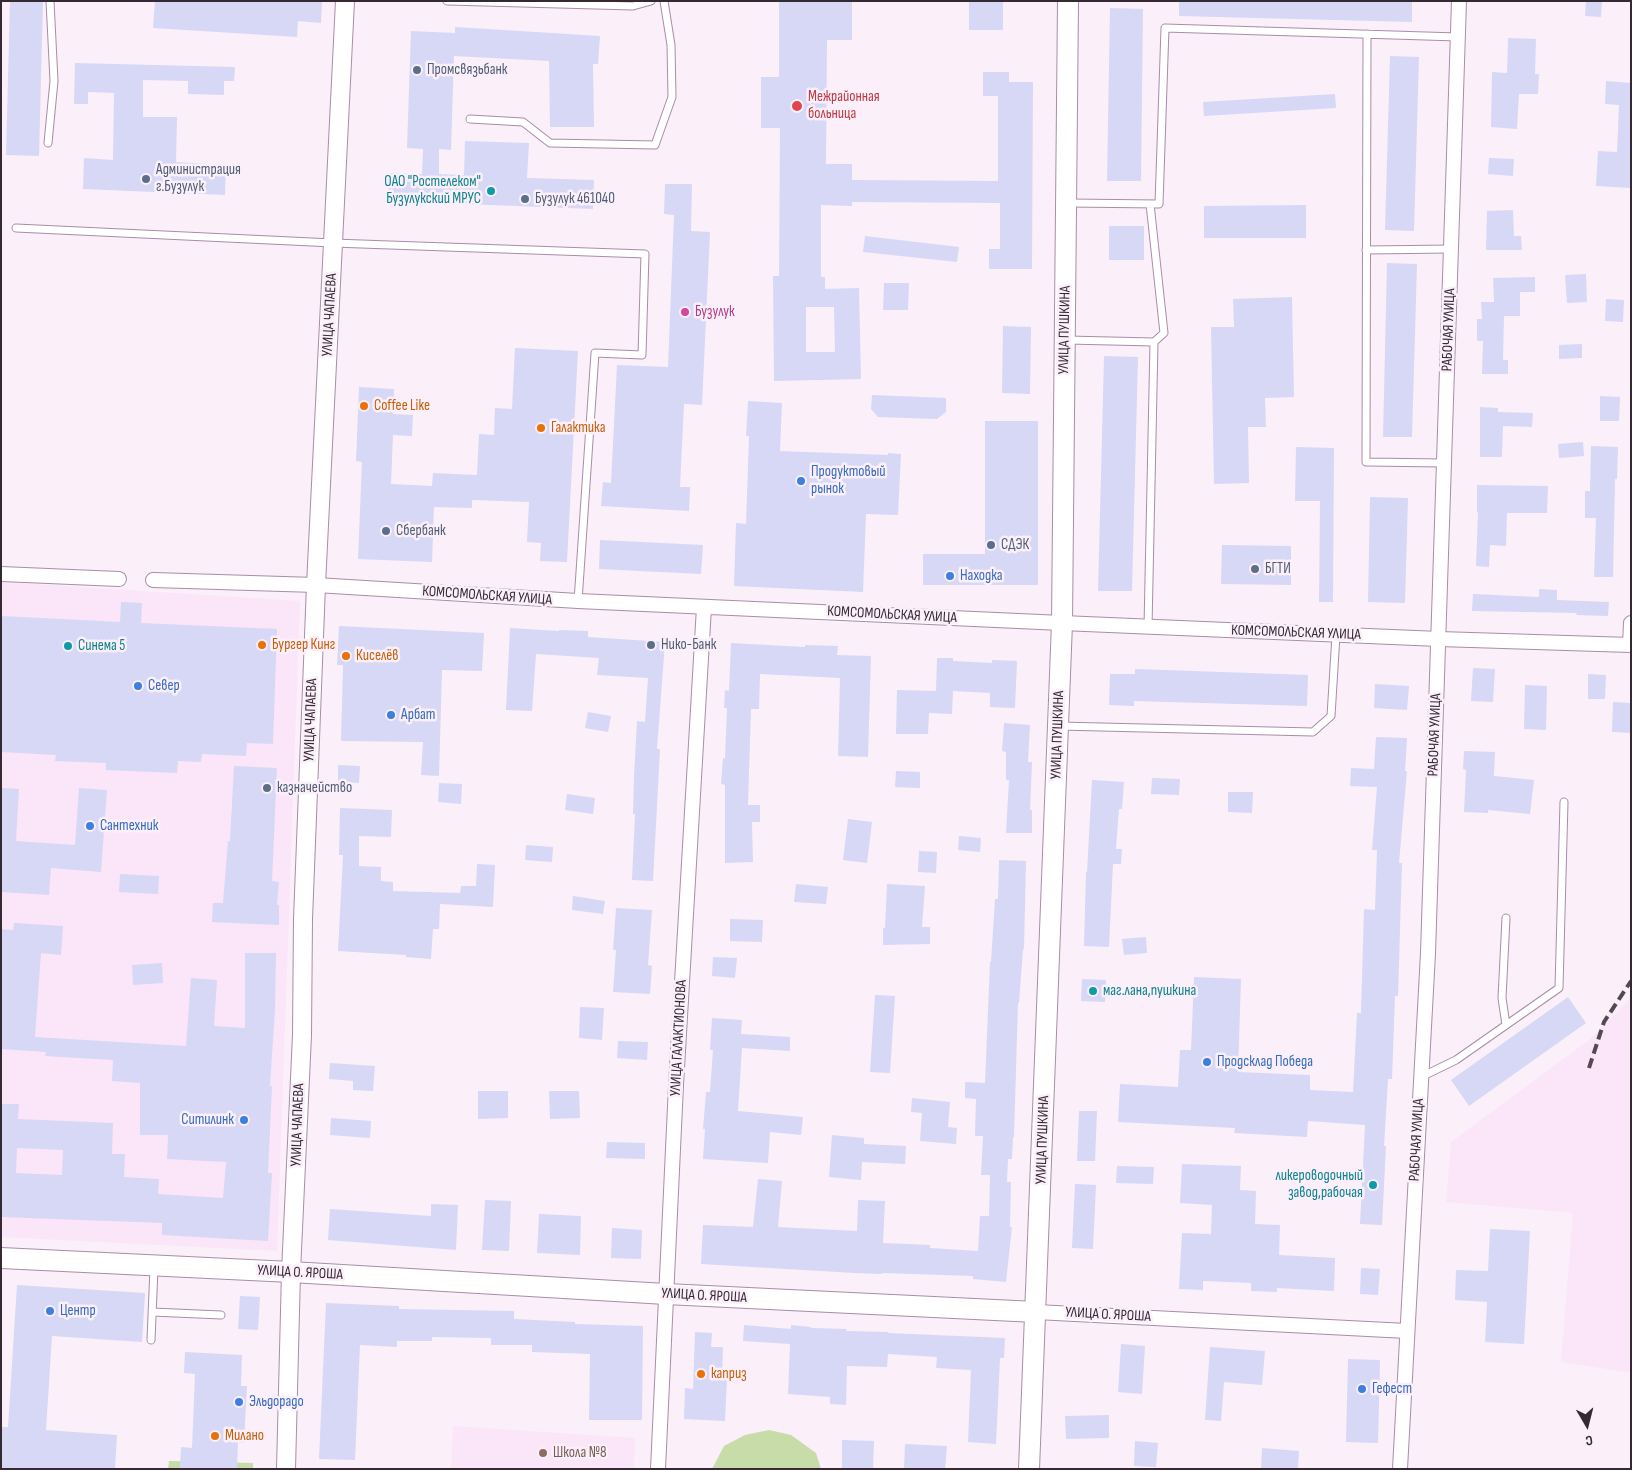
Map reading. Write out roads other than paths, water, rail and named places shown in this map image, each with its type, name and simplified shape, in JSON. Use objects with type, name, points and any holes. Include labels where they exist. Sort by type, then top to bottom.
[{"type":"main road","name":"УЛИЦА ПУШКИНА","points":[[1029,1469],[1062,623],[1068,1]]},
{"type":"main road","name":"УЛИЦА О. ЯРОША","points":[[1,1258],[1036,1312]]},
{"type":"street","name":"УЛИЦА ЧАПАЕВА","points":[[286,1469],[291,1272],[302,1035],[303,919],[316,585],[345,1]]},
{"type":"street","name":"РАБОЧАЯ УЛИЦА","points":[[1400,1469],[1428,953],[1459,1]]},
{"type":"street","points":[[1,574],[119,580]]},
{"type":"street","name":"КОМСОМОЛЬСКАЯ УЛИЦА","points":[[153,580],[316,585],[578,601],[1148,627],[1630,645]]},
{"type":"street","name":"УЛИЦА ГАЛАКТИОНОВА","points":[[658,1469],[676,1084],[704,607]]},
{"type":"street","points":[[1630,645],[1631,623]]},
{"type":"street","name":"УЛИЦА О. ЯРОША","points":[[1036,1312],[1407,1331]]},
{"type":"lane","points":[[48,143],[54,81],[50,1]]},
{"type":"lane","points":[[447,1],[633,6],[650,1]]},
{"type":"lane","points":[[470,119],[523,122],[550,143],[655,145],[672,97],[671,45],[664,1]]},
{"type":"lane","points":[[1066,202],[1159,204],[1165,28],[1458,37]]},
{"type":"lane","points":[[1367,34],[1366,462],[1445,463]]},
{"type":"lane","points":[[1064,340],[1154,342],[1164,333],[1150,204]]},
{"type":"lane","points":[[16,228],[333,243],[645,254],[642,355],[595,353],[578,601]]},
{"type":"lane","points":[[1366,250],[1451,249]]},
{"type":"lane","points":[[1148,627],[1154,342]]},
{"type":"lane","points":[[1058,726],[1314,732],[1331,716],[1336,635]]},
{"type":"lane","points":[[1421,1078],[1456,1060],[1559,988],[1564,802]]},
{"type":"lane","points":[[1506,918],[1502,998],[1506,1025]]},
{"type":"lane","points":[[151,1340],[154,1265]]},
{"type":"lane","points":[[152,1312],[222,1315]]},
{"type":"railway","points":[[1589,1068],[1604,1022],[1631,981]]},
{"type":"place","name":"Промсвязьбанк","points":[[417,70]]},
{"type":"place","name":"Межрайонная больница","points":[[797,106]]},
{"type":"place","name":"Администрация г.Бузулук","points":[[146,179]]},
{"type":"place","name":"ОАО \"Ростелеком\" Бузулукский МРУС","points":[[491,191]]},
{"type":"place","name":"Бузулук 461040","points":[[525,199]]},
{"type":"place","name":"Бузулук","points":[[685,312]]},
{"type":"place","name":"Coffee Like","points":[[364,406]]},
{"type":"place","name":"Галактика","points":[[541,428]]},
{"type":"place","name":"Продуктовый рынок","points":[[801,481]]},
{"type":"place","name":"Сбербанк","points":[[386,531]]},
{"type":"place","name":"СДЭК","points":[[991,545]]},
{"type":"place","name":"БГТИ","points":[[1255,569]]},
{"type":"place","name":"Находка","points":[[950,576]]},
{"type":"place","name":"Бургер Кинг","points":[[262,645]]},
{"type":"place","name":"Нико-Банк","points":[[651,645]]},
{"type":"place","name":"Синема 5","points":[[68,646]]},
{"type":"place","name":"Киселёв","points":[[346,656]]},
{"type":"place","name":"Север","points":[[138,686]]},
{"type":"place","name":"Арбат","points":[[391,715]]},
{"type":"place","name":"казначейство","points":[[267,788]]},
{"type":"place","name":"Сантехник","points":[[90,826]]},
{"type":"place","name":"маг.лана,пушкина","points":[[1093,991]]},
{"type":"place","name":"Продсклад Победа","points":[[1207,1062]]},
{"type":"place","name":"Ситилинк","points":[[244,1120]]},
{"type":"place","name":"ликероводочный завод,рабочая","points":[[1373,1185]]},
{"type":"place","name":"Центр","points":[[50,1311]]},
{"type":"place","name":"каприз","points":[[701,1374]]},
{"type":"place","name":"Гефест","points":[[1362,1389]]},
{"type":"place","name":"Эльдорадо","points":[[239,1402]]},
{"type":"place","name":"Милано","points":[[215,1436]]},
{"type":"place","name":"Школа №8","points":[[543,1453]]}]
